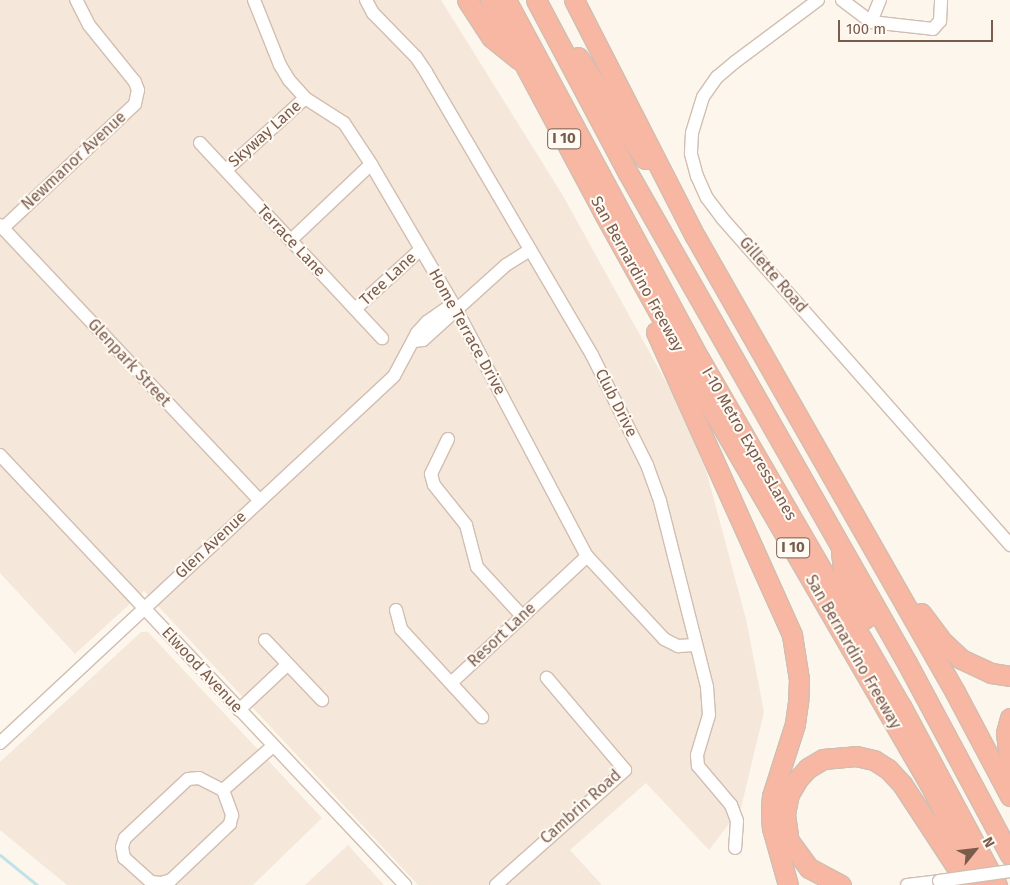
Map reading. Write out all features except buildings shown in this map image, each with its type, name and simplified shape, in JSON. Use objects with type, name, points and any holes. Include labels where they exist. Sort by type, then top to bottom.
[{"type":"highway","points":[[467,0],[490,37],[526,66]]},
{"type":"highway","name":"San Bernardino Freeway","points":[[490,0],[602,212],[719,421],[929,783],[980,885]]},
{"type":"highway","name":"I-10 Metro ExpressLanes","points":[[506,0],[649,269],[920,739],[997,885]]},
{"type":"highway","points":[[522,0],[557,66],[581,86]]},
{"type":"highway","name":"I 10","points":[[536,0],[581,86],[840,543],[1010,855]]},
{"type":"highway","points":[[541,0],[695,236]]},
{"type":"highway","points":[[574,0],[695,236],[871,548],[955,692],[1010,796]]},
{"type":"highway","points":[[602,212],[792,635],[799,679],[797,709],[771,811],[772,828],[788,885]]},
{"type":"highway","points":[[840,543],[844,581],[1010,885]]},
{"type":"highway","points":[[871,548],[944,643],[976,667],[1010,676]]},
{"type":"highway","points":[[1010,718],[1006,733],[1010,767]]},
{"type":"highway","points":[[800,885],[786,835],[789,794],[808,768],[823,759],[839,756],[874,760],[888,769],[902,784],[968,885]]},
{"type":"highway","points":[[786,835],[809,868],[842,885]]},
{"type":"street","name":"Newmanor Avenue","points":[[2,226],[134,104],[138,90],[135,82],[89,24],[76,0]]},
{"type":"street","name":"Home Terrace Drive","points":[[254,0],[280,65],[305,98],[344,122],[371,164],[456,309],[587,556],[664,639],[678,646],[696,645]]},
{"type":"street","name":"Club Drive","points":[[366,0],[373,13],[416,57],[592,355],[654,482],[709,701],[709,715],[697,755],[698,766],[731,805],[737,821],[735,848]]},
{"type":"street","name":"Gillette Road","points":[[818,0],[717,77],[703,97],[692,133],[692,154],[697,176],[707,198],[722,218],[1010,545]]},
{"type":"street","points":[[842,0],[861,18],[871,22],[934,29],[940,21],[941,0]]},
{"type":"street","points":[[871,22],[880,0]]},
{"type":"street","name":"Skyway Lane","points":[[226,170],[305,98]]},
{"type":"street","name":"Terrace Lane","points":[[200,143],[382,338]]},
{"type":"street","points":[[291,240],[371,164]]},
{"type":"street","name":"Glenpark Street","points":[[2,226],[258,500]]},
{"type":"street","name":"Tree Lane","points":[[356,309],[421,249]]},
{"type":"street","name":"Glen Avenue","points":[[0,743],[258,500],[394,376],[414,341],[423,340],[447,308],[456,309],[474,297],[506,265],[530,250]]},
{"type":"street","points":[[448,439],[431,474],[434,484],[466,525],[477,567],[522,616]]},
{"type":"street","name":"Elwood Avenue","points":[[0,455],[405,885]]},
{"type":"street","name":"Resort Lane","points":[[451,683],[587,556]]},
{"type":"street","points":[[396,610],[401,629],[482,717]]},
{"type":"street","points":[[266,640],[322,700]]},
{"type":"street","points":[[239,710],[288,664]]},
{"type":"street","name":"Cambrin Road","points":[[496,885],[625,770],[547,678]]},
{"type":"street","points":[[223,790],[273,746]]},
{"type":"street","points":[[199,778],[223,790],[232,815],[230,824],[171,880],[161,884],[151,882],[124,858],[122,847],[125,838],[188,779],[199,778]]},
{"type":"street","points":[[907,885],[1010,871]]},
{"type":"shaded area","points":[[0,0],[441,0],[562,194],[676,400],[706,470],[746,619],[764,712],[741,808],[709,850],[646,783],[570,850],[602,885],[418,885],[144,591],[75,654],[0,573]]},
{"type":"shaded area","points":[[141,632],[148,632],[322,818],[253,885],[67,885],[0,830],[0,762]]},
{"type":"shaded area","points":[[348,845],[384,885],[305,885]]},
{"type":"waterway","points":[[0,855],[37,885]]}]
